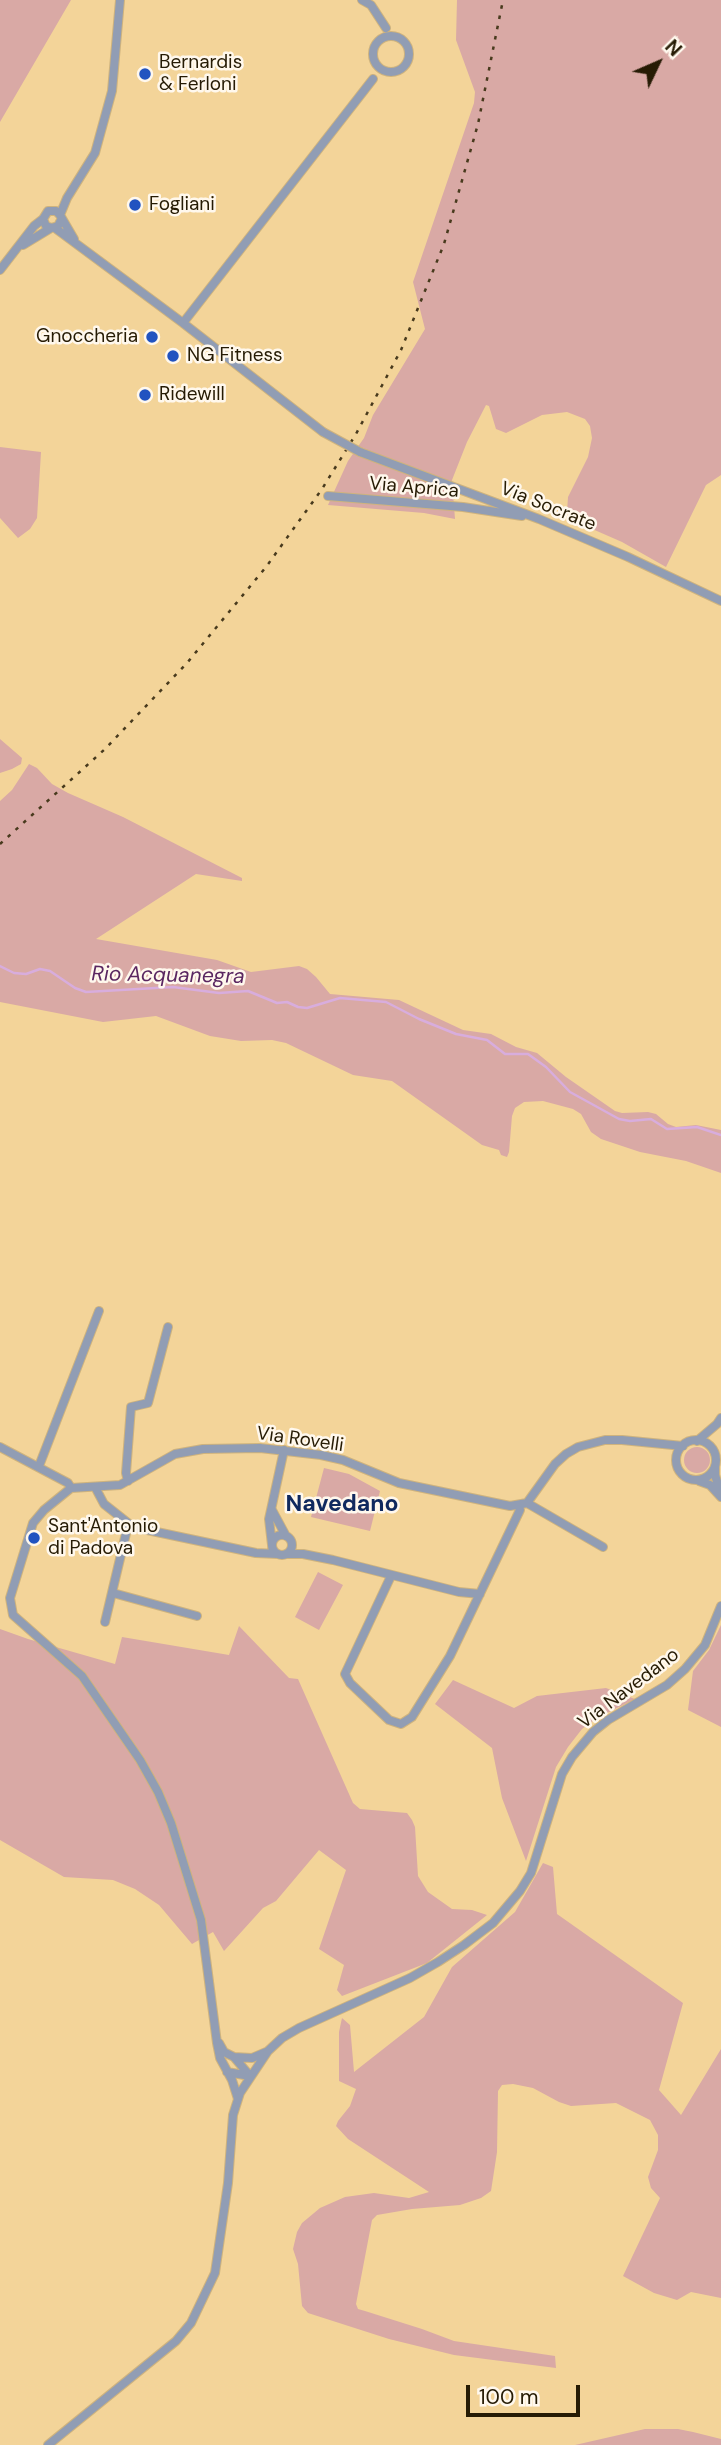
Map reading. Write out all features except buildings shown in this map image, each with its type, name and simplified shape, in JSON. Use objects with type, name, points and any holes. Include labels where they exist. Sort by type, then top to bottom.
[{"type":"street","points":[[15,251],[53,228],[67,198],[94,153],[112,91],[120,0]]},
{"type":"street","points":[[43,219],[46,226],[75,241],[183,323],[373,79],[387,71],[401,68],[408,56],[407,47],[386,28],[371,5],[362,0]]},
{"type":"street","points":[[373,79],[373,54],[386,28]]},
{"type":"street","points":[[379,41],[387,36],[397,37]]},
{"type":"street","points":[[375,63],[387,71]]},
{"type":"street","points":[[0,270],[48,211],[58,215],[75,241]]},
{"type":"street","name":"Via Socrate","points":[[183,323],[323,432],[360,452],[539,519],[721,601]]},
{"type":"street","name":"Via Aprica","points":[[328,496],[463,507],[539,519]]},
{"type":"street","points":[[39,1466],[99,1311]]},
{"type":"street","points":[[128,1481],[126,1473],[131,1407],[148,1403],[168,1327]]},
{"type":"street","points":[[391,1576],[347,1665],[346,1679],[389,1720],[401,1724],[412,1717],[450,1656],[523,1504],[555,1464],[578,1447],[605,1440],[684,1446],[697,1441],[719,1421]]},
{"type":"street","points":[[719,1421],[712,1444],[715,1475],[721,1495]]},
{"type":"street","points":[[697,1441],[709,1445],[714,1452]]},
{"type":"street","points":[[655,1443],[666,1448],[683,1475],[710,1485],[721,1495]]},
{"type":"street","points":[[677,1462],[677,1455],[684,1446]]},
{"type":"street","points":[[0,1447],[39,1466],[68,1483],[71,1488],[44,1510],[33,1523],[10,1598],[13,1615],[23,1627],[82,1676],[140,1760],[158,1792],[171,1823],[201,1920],[220,2058],[236,2089],[238,2099]]},
{"type":"street","name":"Via Rovelli","points":[[71,1488],[120,1485],[162,1460],[187,1451],[239,1447],[284,1450],[343,1460],[399,1483],[510,1506],[523,1504],[604,1547]]},
{"type":"street","points":[[282,1554],[272,1545],[269,1519],[284,1450]]},
{"type":"street","points":[[696,1480],[709,1476],[716,1464]]},
{"type":"street","points":[[95,1487],[104,1504],[128,1525],[256,1553],[303,1554],[460,1592],[480,1594]]},
{"type":"street","points":[[271,1507],[286,1536],[303,1554]]},
{"type":"street","points":[[106,1622],[128,1525]]},
{"type":"street","points":[[272,1545],[275,1538],[286,1536]]},
{"type":"street","points":[[282,1554],[292,1544]]},
{"type":"street","points":[[113,1593],[197,1616]]},
{"type":"street","name":"Via Navedano","points":[[268,2051],[299,2028],[410,1978],[438,1962],[493,1923],[520,1891],[531,1873],[562,1774],[577,1750],[608,1720],[667,1685],[685,1669],[705,1645],[721,1606]]},
{"type":"street","points":[[216,2038],[224,2052],[234,2057],[250,2076]]},
{"type":"street","points":[[234,2057],[252,2058],[268,2051]]},
{"type":"street","points":[[48,2445],[176,2341],[191,2323],[215,2273],[228,2183],[233,2115],[250,2076],[268,2051]]},
{"type":"street","points":[[227,2072],[250,2076]]},
{"type":"shaded area","points":[[0,0],[71,0],[0,122]]},
{"type":"shaded area","points":[[457,0],[721,0],[721,475],[706,485],[666,567],[622,542],[574,521],[567,512],[568,497],[588,457],[592,438],[590,426],[585,419],[567,412],[542,415],[506,433],[496,429],[489,406],[486,405],[452,480],[455,519],[424,513],[328,505],[348,461],[364,438],[373,415],[425,329],[413,282],[474,103],[475,92],[456,40]]},
{"type":"shaded area","points":[[0,447],[41,452],[37,518],[30,529],[18,538],[0,518]]},
{"type":"shaded area","points":[[0,739],[22,758],[21,764],[0,773]]},
{"type":"shaded area","points":[[29,764],[37,768],[52,784],[68,793],[123,817],[242,878],[242,881],[196,874],[96,939],[217,960],[251,972],[299,966],[316,977],[330,994],[399,1000],[463,1030],[491,1034],[516,1047],[537,1053],[615,1111],[656,1114],[676,1127],[696,1125],[721,1130],[721,1173],[601,1139],[591,1132],[581,1114],[573,1109],[543,1101],[524,1102],[515,1108],[507,1157],[501,1155],[499,1150],[482,1145],[392,1081],[353,1075],[286,1043],[272,1040],[241,1041],[210,1036],[156,1016],[103,1022],[0,1002],[0,801],[12,790]]},
{"type":"shaded area","points":[[697,1447],[706,1451],[710,1460],[706,1469],[697,1473],[688,1469],[684,1460],[688,1451]]},
{"type":"shaded area","points":[[324,1468],[349,1474],[380,1491],[370,1531],[311,1517]]},
{"type":"shaded area","points":[[318,1572],[343,1585],[319,1630],[295,1617]]},
{"type":"shaded area","points":[[721,1625],[721,1727],[688,1710],[693,1671],[709,1650]]},
{"type":"shaded area","points":[[239,1626],[289,1678],[298,1679],[353,1803],[360,1809],[407,1813],[412,1820],[415,1827],[418,1876],[428,1892],[452,1909],[472,1910],[487,1915],[427,1963],[342,1996],[337,1990],[344,1965],[319,1949],[346,1870],[319,1850],[276,1901],[263,1908],[224,1951],[213,1932],[192,1944],[159,1905],[135,1889],[113,1880],[64,1877],[0,1840],[0,1629],[115,1664],[122,1637],[229,1655]]},
{"type":"shaded area","points":[[453,1680],[514,1708],[537,1696],[606,1688],[635,1699],[597,1718],[582,1729],[568,1747],[556,1767],[526,1861],[502,1798],[492,1748],[435,1704]]},
{"type":"shaded area","points":[[543,1863],[553,1867],[557,1914],[683,2003],[659,2090],[681,2115],[721,2049],[721,2298],[691,2292],[677,2300],[654,2293],[623,2276],[660,2198],[651,2188],[648,2177],[658,2150],[658,2135],[650,2120],[616,2103],[571,2106],[533,2088],[513,2084],[502,2085],[498,2091],[497,2152],[491,2191],[481,2198],[460,2205],[377,2215],[372,2220],[356,2304],[358,2309],[454,2341],[555,2356],[556,2368],[454,2355],[389,2339],[308,2313],[302,2306],[298,2264],[293,2249],[302,2223],[320,2208],[345,2197],[374,2193],[409,2198],[429,2192],[348,2139],[336,2126],[350,2106],[356,2089],[339,2081],[339,2032],[342,2018],[350,2025],[354,2072],[424,2017],[452,1967],[515,1912]]},
{"type":"shaded area","points":[[645,2429],[693,2432],[721,2439],[721,2445],[575,2445]]},
{"type":"waterway","name":"Rio Acquanegra","points":[[0,966],[14,973],[26,974],[40,969],[50,971],[86,992],[173,987],[219,993],[248,991],[277,1003],[287,1002],[307,1008],[340,998],[386,1002],[456,1034],[487,1040],[505,1054],[528,1054],[546,1067],[570,1092],[619,1119],[651,1119],[667,1129],[697,1127],[721,1135]]},
{"type":"railway","points":[[0,844],[105,749],[187,663],[266,567],[322,489],[356,434],[401,350],[444,244],[478,124],[503,0]]},
{"type":"place","name":"Bernardis & Ferloni","points":[[145,74]]},
{"type":"place","name":"Fogliani","points":[[135,205]]},
{"type":"place","name":"Gnoccheria","points":[[152,337]]},
{"type":"place","name":"NG Fitness","points":[[173,356]]},
{"type":"place","name":"Ridewill","points":[[145,395]]},
{"type":"place","name":"Sant'Antonio di Padova","points":[[34,1538]]},
{"type":"district","name":"Navedano","points":[[342,1505]]}]
